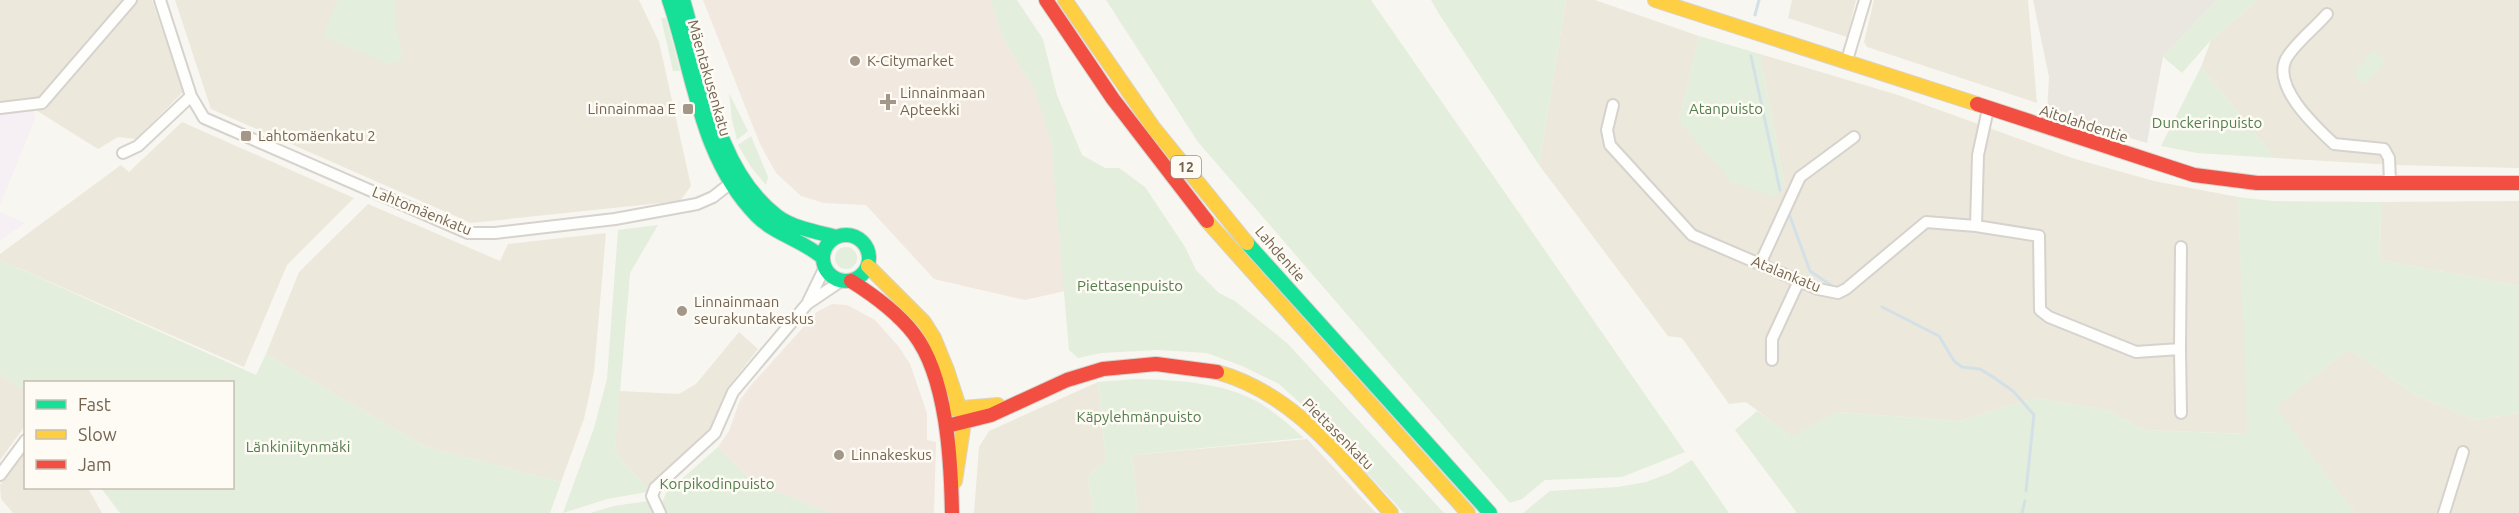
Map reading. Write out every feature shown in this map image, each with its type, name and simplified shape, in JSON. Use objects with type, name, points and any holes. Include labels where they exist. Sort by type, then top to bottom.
[{"type":"main road","name":"12","points":[[1046,0],[1113,99],[1200,213],[1468,513]]},
{"type":"main road","name":"Lahdentie","points":[[1065,0],[1137,105],[1214,202],[1318,324],[1490,513]]},
{"type":"main road","name":"Aitolahdentie","points":[[1655,0],[1682,4],[1988,109],[2194,175],[2257,183],[2390,181],[2519,183]]},
{"type":"main road","name":"Mäentakusenkatu","points":[[673,1],[700,113],[715,157],[735,180],[759,218],[814,248],[824,263]]},
{"type":"main road","name":"Mäentakusenkatu","points":[[735,180],[777,215],[796,226],[837,237]]},
{"type":"main road","points":[[846,281],[864,273],[868,266],[867,250],[859,240],[847,236],[837,237],[827,246],[824,263],[834,278],[846,281],[883,301],[910,327],[926,349],[938,380],[947,426],[952,513]]},
{"type":"main road","points":[[868,266],[909,306],[934,338],[960,407],[964,422],[958,473],[952,492]]},
{"type":"main road","name":"Piettasenkatu","points":[[947,426],[993,415],[1055,384],[1114,367],[1152,364],[1216,372],[1253,385],[1280,400],[1307,422],[1391,513]]},
{"type":"main road","name":"Piettasenkatu","points":[[945,411],[960,407],[977,408],[1013,403]]},
{"type":"street","points":[[0,108],[42,103],[131,0]]},
{"type":"street","name":"Lahtomäenkatu","points":[[160,0],[191,96],[198,110],[211,122],[468,233],[495,233],[615,219],[697,204],[735,180]]},
{"type":"street","points":[[1847,60],[1864,0]]},
{"type":"street","points":[[2327,14],[2287,58],[2284,81],[2289,93],[2334,144],[2381,147],[2386,151],[2389,158],[2390,181]]},
{"type":"street","points":[[123,153],[138,146],[191,96]]},
{"type":"street","name":"Atalankatu","points":[[1613,105],[1607,130],[1610,145],[1681,224],[1692,234],[1800,281],[1838,293],[1846,290],[1926,222],[1976,226]]},
{"type":"street","points":[[1988,109],[1980,134],[1976,226],[2039,236],[2040,310],[2049,317],[2136,351],[2180,349]]},
{"type":"street","points":[[1760,264],[1800,177],[1854,137]]},
{"type":"street","points":[[2181,247],[2181,413]]},
{"type":"street","points":[[660,513],[652,496],[655,488],[715,433],[737,388],[807,304],[824,263]]},
{"type":"street","points":[[807,304],[846,281]]},
{"type":"street","points":[[1772,360],[1772,339],[1800,281]]},
{"type":"street","points":[[0,475],[24,443]]},
{"type":"street","points":[[2444,513],[2463,452]]},
{"type":"shaded area","points":[[0,0],[152,0],[183,92],[136,139],[118,137],[98,149],[34,109],[0,115]]},
{"type":"shaded area","points":[[175,0],[639,0],[659,42],[691,186],[680,201],[471,223],[211,109]]},
{"type":"shaded area","points":[[703,0],[990,0],[1004,41],[1035,90],[1043,110],[1051,142],[1065,291],[1025,300],[934,279],[866,205],[824,203],[801,196],[776,173],[760,144]]},
{"type":"shaded area","points":[[1566,0],[1595,0],[1699,36],[1679,121],[1785,186],[1760,54],[1898,95],[2072,158],[2154,181],[2238,197],[2248,434],[2145,430],[2107,410],[2035,398],[1959,421],[1837,412],[1792,437],[1746,402],[1729,404],[1682,338],[1668,336],[1539,165]]},
{"type":"shaded area","points":[[1792,0],[1856,0],[1847,37],[1788,18]]},
{"type":"shaded area","points":[[1874,0],[2028,0],[2037,103],[1867,47],[1864,42]]},
{"type":"shaded area","points":[[2033,0],[2217,0],[2163,57],[2147,143],[2047,113],[2049,77]]},
{"type":"shaded area","points":[[2258,0],[2519,0],[2519,168],[2395,165],[2275,158],[2201,67],[2211,40]]},
{"type":"shaded area","points":[[34,109],[35,119],[0,205],[0,115]]},
{"type":"shaded area","points":[[182,122],[354,198],[287,265],[244,367],[0,260],[0,254],[121,165],[129,172]]},
{"type":"shaded area","points":[[2519,201],[2519,286],[2380,260],[2381,202]]},
{"type":"shaded area","points":[[368,204],[500,261],[508,244],[606,233],[594,372],[584,419],[561,482],[426,447],[266,354],[299,272]]},
{"type":"shaded area","points":[[0,212],[25,223],[0,241]]},
{"type":"shaded area","points":[[832,304],[847,305],[875,320],[899,347],[910,364],[927,413],[927,440],[936,442],[934,513],[831,513],[753,482],[718,447],[729,431],[740,400],[752,384],[817,312]]},
{"type":"shaded area","points":[[739,332],[758,349],[729,386],[709,433],[647,488],[615,452],[619,391],[679,394],[696,384]]},
{"type":"shaded area","points":[[2349,349],[2415,395],[2475,420],[2519,413],[2519,513],[2355,513],[2275,407]]},
{"type":"shaded area","points":[[0,373],[24,391],[24,427],[0,460]]},
{"type":"shaded area","points":[[1098,382],[1106,461],[1088,476],[1093,513],[974,513],[979,447],[989,431]]},
{"type":"shaded area","points":[[1307,439],[1376,513],[1138,513],[1132,455]]},
{"type":"shaded area","points":[[24,453],[24,489],[89,489],[102,513],[13,513],[1,499],[0,485]]},
{"type":"green space","points":[[338,0],[395,0],[395,19],[403,60],[388,64],[323,36]]},
{"type":"green space","name":"Piettasenpuisto","points":[[990,0],[1017,0],[1043,39],[1057,95],[1082,155],[1105,168],[1119,168],[1145,187],[1185,247],[1196,270],[1219,293],[1235,301],[1287,343],[1444,513],[1404,513],[1309,411],[1279,384],[1242,366],[1207,353],[1158,350],[1101,353],[1078,358],[1069,350],[1051,142],[1035,90],[1004,41]]},
{"type":"green space","points":[[1106,0],[1371,0],[1685,452],[1622,477],[1545,480],[1522,499],[1510,503],[1198,142]]},
{"type":"green space","points":[[1431,0],[1566,0],[1539,165],[1439,14]]},
{"type":"green space","points":[[2217,0],[2258,0],[2211,40],[2182,73],[2163,57]]},
{"type":"green space","points":[[661,18],[666,18],[680,71],[673,71]]},
{"type":"green space","name":"Atanpuisto","points":[[1699,36],[1760,54],[1785,186],[1775,197],[1731,182],[1679,121]]},
{"type":"green space","points":[[2374,50],[2385,61],[2382,69],[2363,84],[2353,74]]},
{"type":"green space","name":"Dunckerinpuisto","points":[[2201,67],[2275,158],[2197,153],[2161,146]]},
{"type":"green space","points":[[729,93],[748,131],[737,140],[732,120]]},
{"type":"green space","points":[[751,136],[768,177],[766,185],[751,167],[738,145]]},
{"type":"green space","points":[[2238,197],[2272,201],[2381,202],[2380,260],[2519,286],[2519,413],[2475,420],[2415,395],[2349,349],[2276,407],[2355,513],[1797,513],[1735,430],[1757,411],[1792,436],[1837,412],[1959,421],[2035,398],[2107,410],[2145,430],[2247,434]]},
{"type":"green space","points":[[658,225],[630,273],[615,452],[647,488],[647,492],[607,499],[563,513],[594,428],[607,379],[618,230]]},
{"type":"green space","points":[[846,247],[854,250],[857,258],[854,266],[846,269],[838,266],[835,258],[838,250]]},
{"type":"green space","name":"Länkiniitynmäki","points":[[0,260],[256,375],[266,354],[426,447],[561,482],[550,513],[120,513],[102,489],[234,489],[234,381],[24,381],[24,391],[0,373]]},
{"type":"green space","name":"Käpylehmänpuisto","points":[[1137,379],[1196,383],[1239,393],[1266,407],[1304,438],[1132,455],[1138,513],[1093,513],[1088,476],[1106,461],[1098,382]]},
{"type":"green space","name":"Korpikodinpuisto","points":[[718,447],[753,482],[831,513],[666,513],[662,503],[666,493]]},
{"type":"green space","points":[[1692,460],[1729,513],[1523,513],[1550,491],[1618,487],[1646,482],[1670,473]]},
{"type":"green space","name":"Korpikodinpuisto","points":[[648,501],[653,513],[590,513],[614,506]]},
{"type":"waterway","points":[[1755,15],[1759,0]]},
{"type":"waterway","points":[[1751,56],[1780,190]]},
{"type":"waterway","points":[[1788,211],[1810,271],[1832,286]]},
{"type":"waterway","points":[[1882,307],[1939,336],[1954,361],[1962,367],[1980,369],[1993,377],[2013,391],[2034,415],[2026,491]]},
{"type":"waterway","points":[[2022,513],[2025,501]]},
{"type":"traffic: fast","points":[[669,0],[701,114],[723,168],[738,193],[764,223],[823,258]]},
{"type":"traffic: fast","points":[[683,0],[714,116],[738,172],[755,196],[783,220],[798,227],[837,237]]},
{"type":"traffic: fast","points":[[846,235],[862,242],[869,258],[862,274],[846,281],[830,274],[823,258],[830,242],[846,235]]},
{"type":"traffic: fast","points":[[1247,243],[1490,513]]},
{"type":"traffic: slow","points":[[1065,0],[1153,127],[1247,243]]},
{"type":"traffic: slow","points":[[1655,0],[1977,104]]},
{"type":"traffic: slow","points":[[1207,221],[1468,513]]},
{"type":"traffic: slow","points":[[868,266],[924,322],[934,338],[947,370],[964,422],[955,481]]},
{"type":"traffic: slow","points":[[1217,372],[1245,382],[1270,395],[1293,411],[1334,449],[1391,513]]},
{"type":"traffic: slow","points":[[951,409],[998,405]]},
{"type":"traffic: jam","points":[[1046,0],[1113,99],[1207,221]]},
{"type":"traffic: jam","points":[[1977,104],[2194,175],[2257,183],[2519,183]]},
{"type":"traffic: jam","points":[[851,281],[893,312],[914,334],[925,352],[934,373],[945,420],[952,513]]},
{"type":"traffic: jam","points":[[947,426],[991,415],[1067,380],[1103,369],[1156,364],[1217,372]]},
{"type":"place","name":"K-Citymarket","points":[[855,61]]},
{"type":"place","name":"Linnainmaan Apteekki","points":[[888,102]]},
{"type":"place","name":"Linnainmaa E","points":[[688,109]]},
{"type":"place","name":"Lahtomäenkatu 2","points":[[246,136]]},
{"type":"place","name":"Linnainmaan seurakuntakeskus","points":[[682,311]]},
{"type":"place","name":"Linnakeskus","points":[[839,455]]}]
